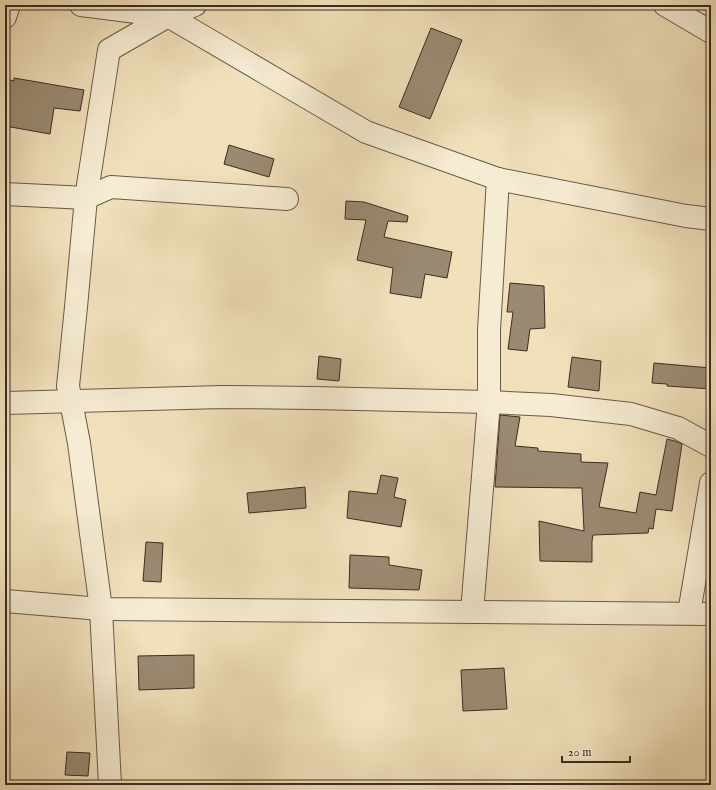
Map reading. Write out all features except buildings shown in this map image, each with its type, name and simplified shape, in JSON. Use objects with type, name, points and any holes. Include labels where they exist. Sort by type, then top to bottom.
[{"type":"street","points":[[5,17],[9,5]]},
{"type":"street","points":[[80,5],[168,16],[366,132],[498,179],[686,216],[711,219]]},
{"type":"street","points":[[110,785],[101,609],[79,443],[68,386],[86,198],[109,50],[168,16],[195,5]]},
{"type":"street","points":[[665,5],[711,32]]},
{"type":"street","points":[[472,612],[489,402],[489,330],[498,179]]},
{"type":"street","points":[[5,194],[86,198],[111,187],[287,199]]},
{"type":"street","points":[[5,402],[290,397],[551,405],[631,414],[678,428],[711,446]]},
{"type":"street","points":[[689,613],[711,483]]},
{"type":"street","points":[[5,601],[101,609],[711,614]]}]
